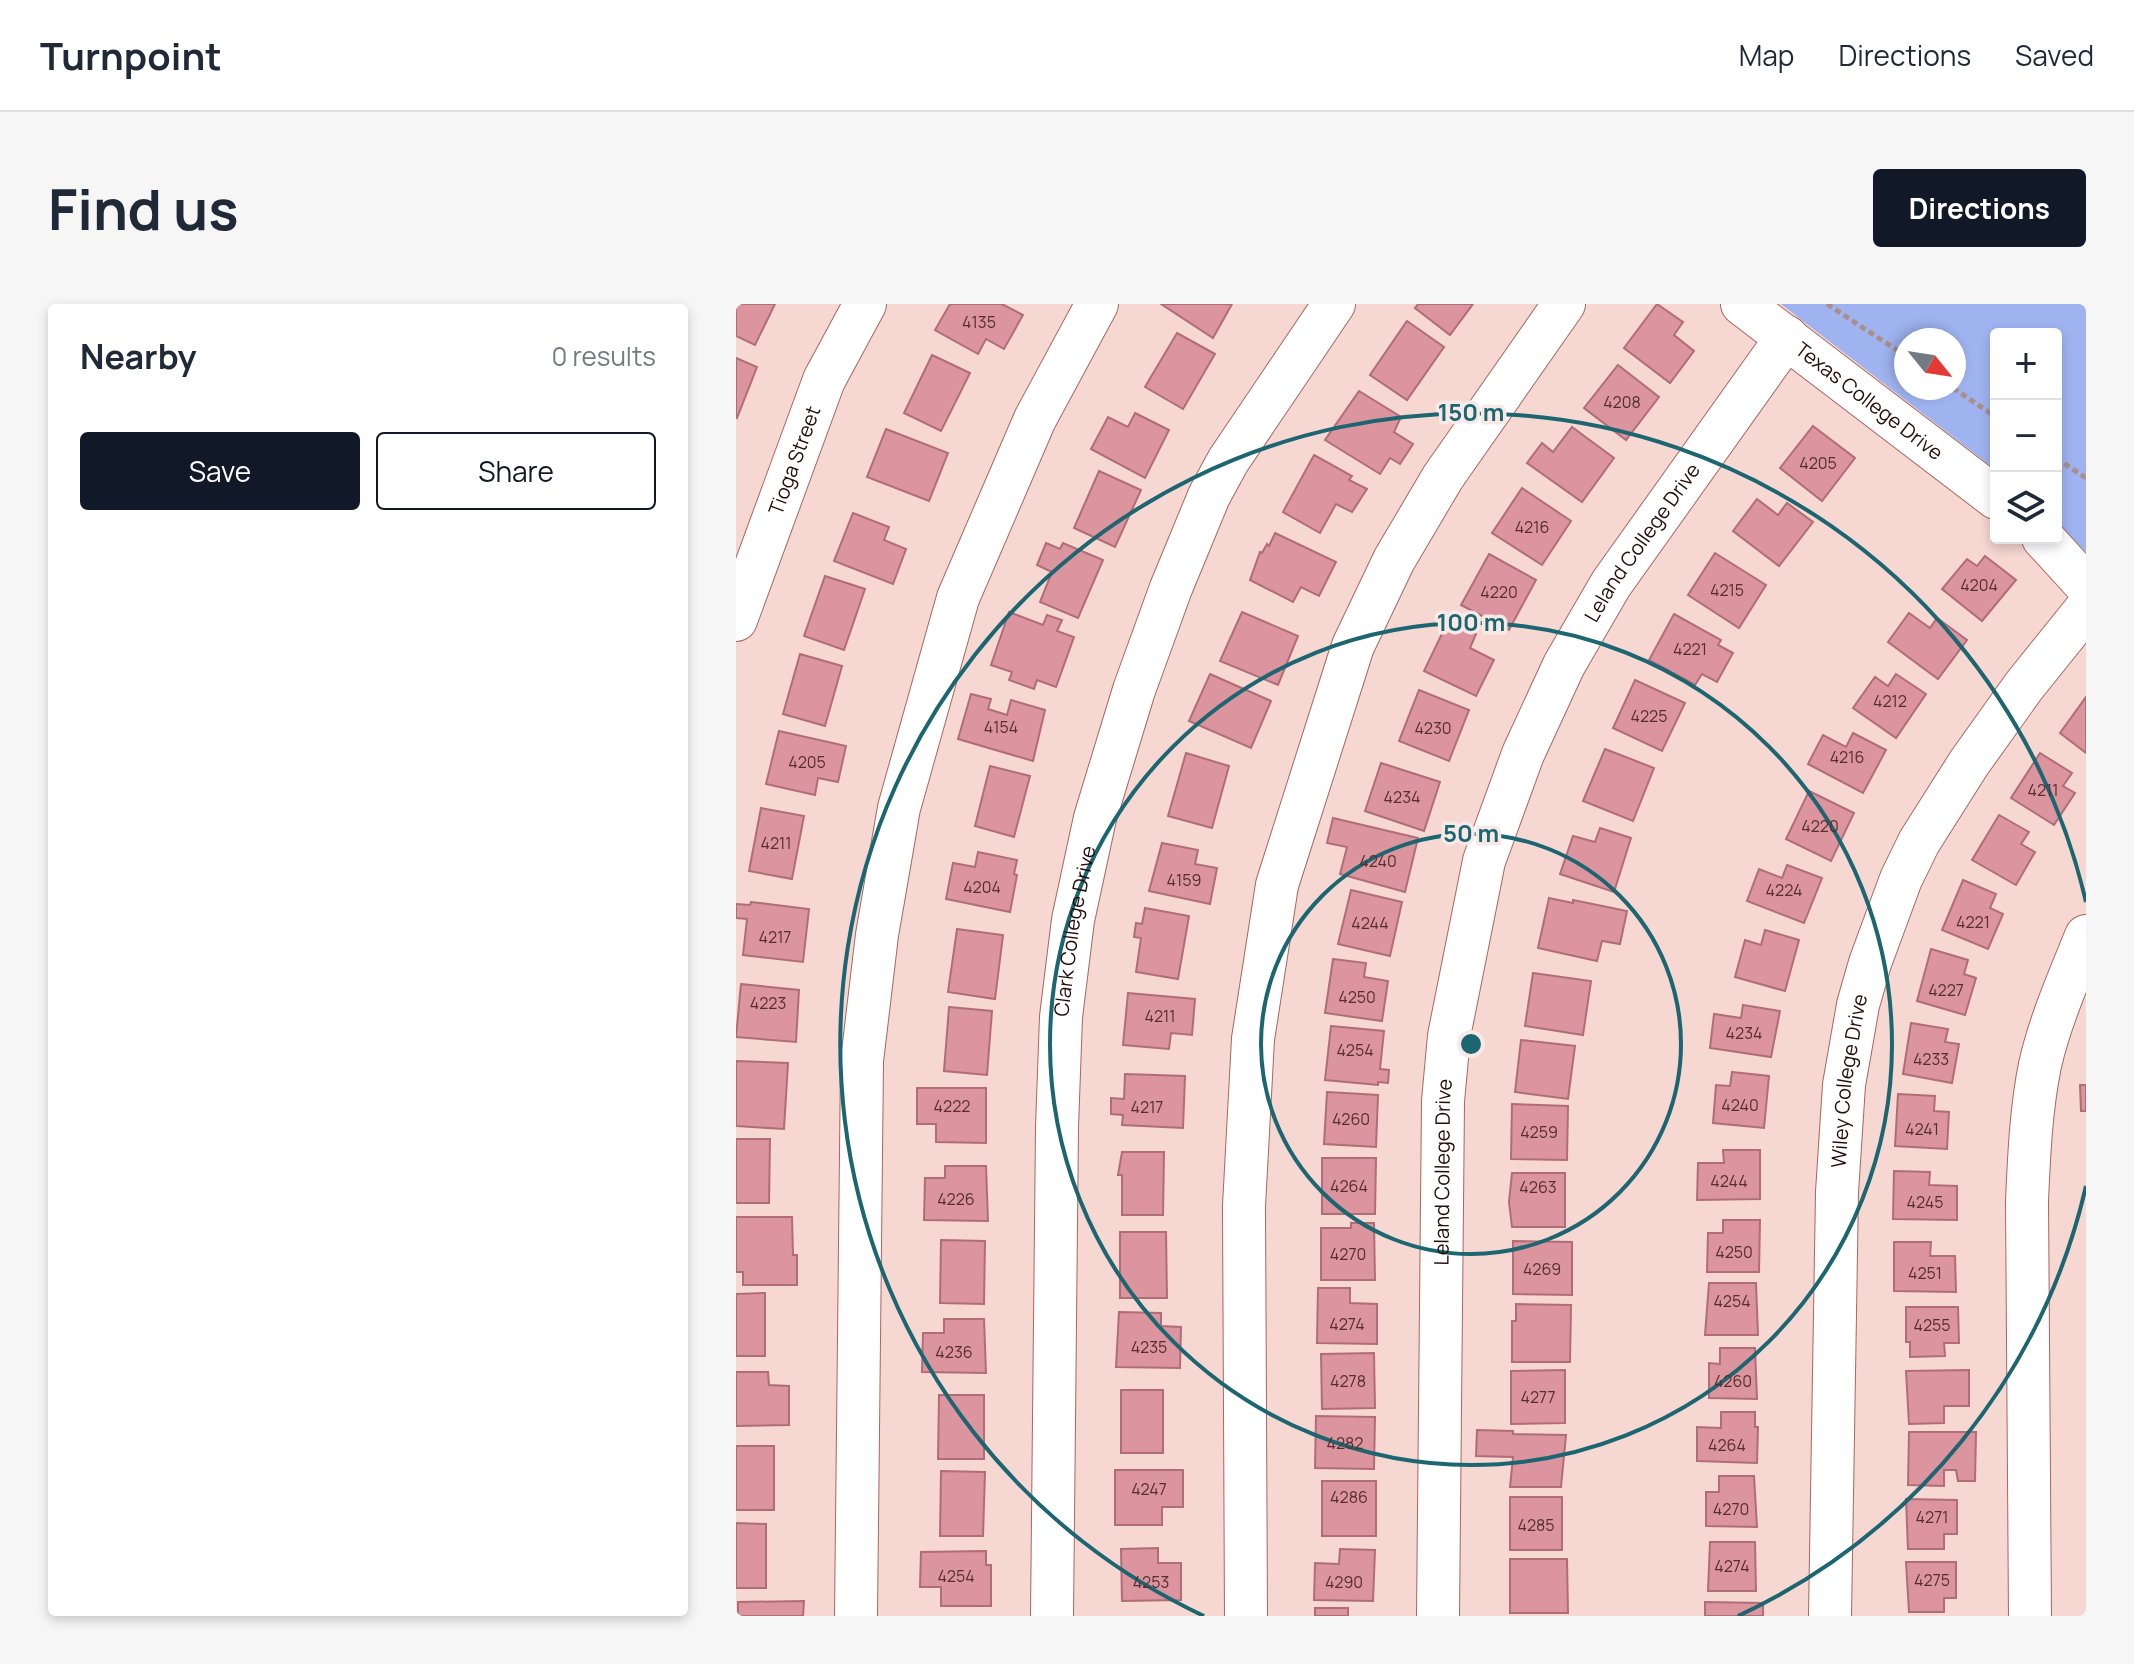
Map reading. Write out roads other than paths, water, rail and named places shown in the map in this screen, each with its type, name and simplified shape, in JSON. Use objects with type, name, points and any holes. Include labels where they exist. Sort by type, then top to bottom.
[{"type":"street","name":"Tioga Street","points":[[736,620],[824,380],[865,304]]},
{"type":"street","points":[[856,1616],[862,1061],[877,935],[899,808],[958,598],[1035,419],[1097,304]]},
{"type":"street","name":"Clark College Drive","points":[[1052,1616],[1057,1127],[1061,1017],[1076,905],[1095,818],[1134,690],[1198,522],[1228,461],[1334,304]]},
{"type":"street","points":[[1246,1616],[1244,1206],[1253,1039],[1277,885],[1353,646],[1394,560],[1443,477],[1564,304]]},
{"type":"street","name":"Texas College Drive","points":[[1742,304],[1990,493]]},
{"type":"street","name":"Leland College Drive","points":[[1438,1616],[1443,1101],[1449,1036],[1484,861],[1523,754],[1572,652],[1611,584],[1787,337]]},
{"type":"street","points":[[2048,544],[2086,585]]},
{"type":"street","name":"Wiley College Drive","points":[[1830,1616],[1837,1192],[1844,1085],[1858,1005],[1901,879],[1919,842],[1987,737],[2086,609]]},
{"type":"street","points":[[2030,1616],[2027,1201],[2030,1139],[2040,1065],[2086,936]]}]
